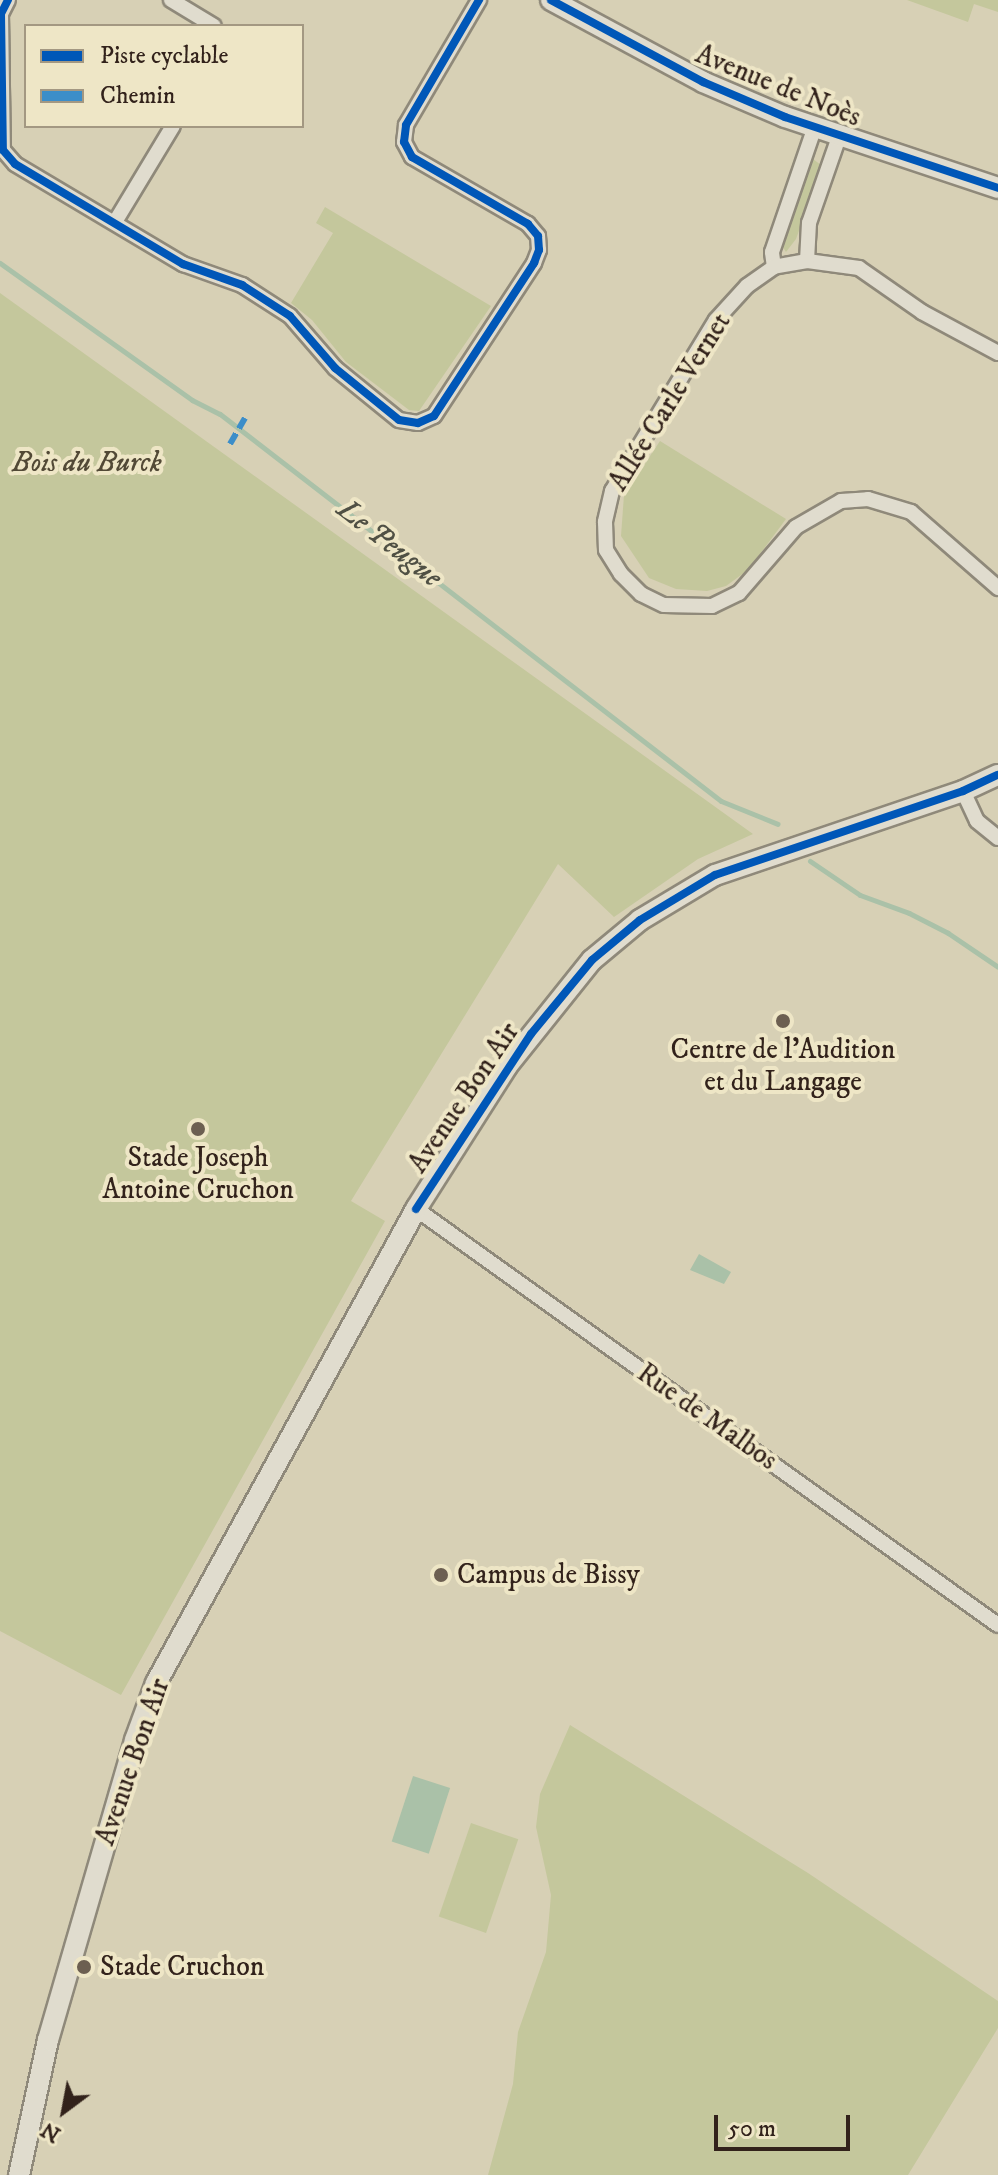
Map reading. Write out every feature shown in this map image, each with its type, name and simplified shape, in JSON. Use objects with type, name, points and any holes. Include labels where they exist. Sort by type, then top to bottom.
[{"type":"main road","name":"Avenue de Noès","points":[[551,0],[703,82],[814,129],[998,188]]},
{"type":"main road","name":"Avenue Bon Air","points":[[19,2175],[48,2040],[144,1713],[156,1683],[416,1209],[507,1066],[592,960],[640,920],[715,875],[963,791],[998,775]]},
{"type":"street","points":[[8,0],[1,14],[3,150],[15,164],[183,264],[242,285],[290,316],[335,368],[399,420],[418,423],[434,416],[534,263],[539,250],[538,236],[528,224],[412,157],[404,142],[406,125],[479,0]]},
{"type":"street","points":[[171,0],[211,24]]},
{"type":"street","points":[[115,222],[172,128]]},
{"type":"street","points":[[774,267],[772,252],[814,129]]},
{"type":"street","points":[[807,261],[809,223],[839,137]]},
{"type":"street","name":"Allée Carle Vernet","points":[[998,353],[922,312],[859,268],[807,261],[774,267],[747,286],[716,320],[612,491],[605,522],[606,550],[621,574],[641,594],[664,605],[712,606],[739,593],[796,527],[841,501],[868,499],[911,512],[998,588]]},
{"type":"street","points":[[963,791],[977,821],[998,838]]},
{"type":"street","name":"Rue de Malbos","points":[[416,1209],[998,1625]]},
{"type":"green space","points":[[907,0],[998,0],[998,12],[974,4],[968,22]]},
{"type":"green space","points":[[813,159],[821,165],[821,169],[796,239],[786,252],[782,246]]},
{"type":"green space","points":[[325,207],[491,306],[419,411],[409,410],[346,362],[312,320],[291,303],[333,233],[316,223]]},
{"type":"green space","name":"Stade Joseph Antoine Cruchon","points":[[0,293],[753,834],[698,859],[614,917],[558,864],[351,1201],[385,1221],[121,1695],[0,1631]]},
{"type":"green space","points":[[660,441],[786,519],[748,570],[726,586],[707,591],[676,589],[649,578],[621,536],[624,495]]},
{"type":"green space","points":[[570,1725],[808,1873],[998,2001],[998,2028],[908,2175],[488,2175],[513,2084],[518,2032],[546,1952],[551,1895],[536,1827],[540,1794]]},
{"type":"green space","points":[[471,1823],[518,1839],[486,1933],[439,1917]]},
{"type":"shaded area","points":[[699,1254],[731,1272],[724,1284],[690,1270]]},
{"type":"shaded area","points":[[413,1776],[450,1788],[429,1854],[392,1842]]},
{"type":"waterway","name":"Le Peugue","points":[[0,263],[192,400],[220,414],[721,801],[778,824]]},
{"type":"waterway","name":"Le Peugue","points":[[810,861],[860,895],[909,913],[948,933],[998,967]]},
{"type":"marked path","points":[[230,444],[245,418]]},
{"type":"cycle path","points":[[8,0],[1,14],[3,150],[15,164],[183,264],[242,285],[290,316],[335,368],[399,420],[418,423],[434,416],[534,263],[539,250],[538,236],[528,224],[412,157],[404,142],[406,125],[479,0]]},
{"type":"cycle path","points":[[551,0],[703,82],[785,117],[998,188]]},
{"type":"cycle path","points":[[416,1209],[531,1034],[592,960],[640,920],[715,875],[963,791],[998,775]]},
{"type":"place","name":"Centre de l'Audition et du Langage","points":[[783,1021]]},
{"type":"place","name":"Stade Joseph Antoine Cruchon","points":[[198,1129]]},
{"type":"place","name":"Campus de Bissy","points":[[441,1575]]},
{"type":"place","name":"Stade Cruchon","points":[[84,1967]]},
{"type":"park label","name":"Bois du Burck","points":[[87,463]]}]
